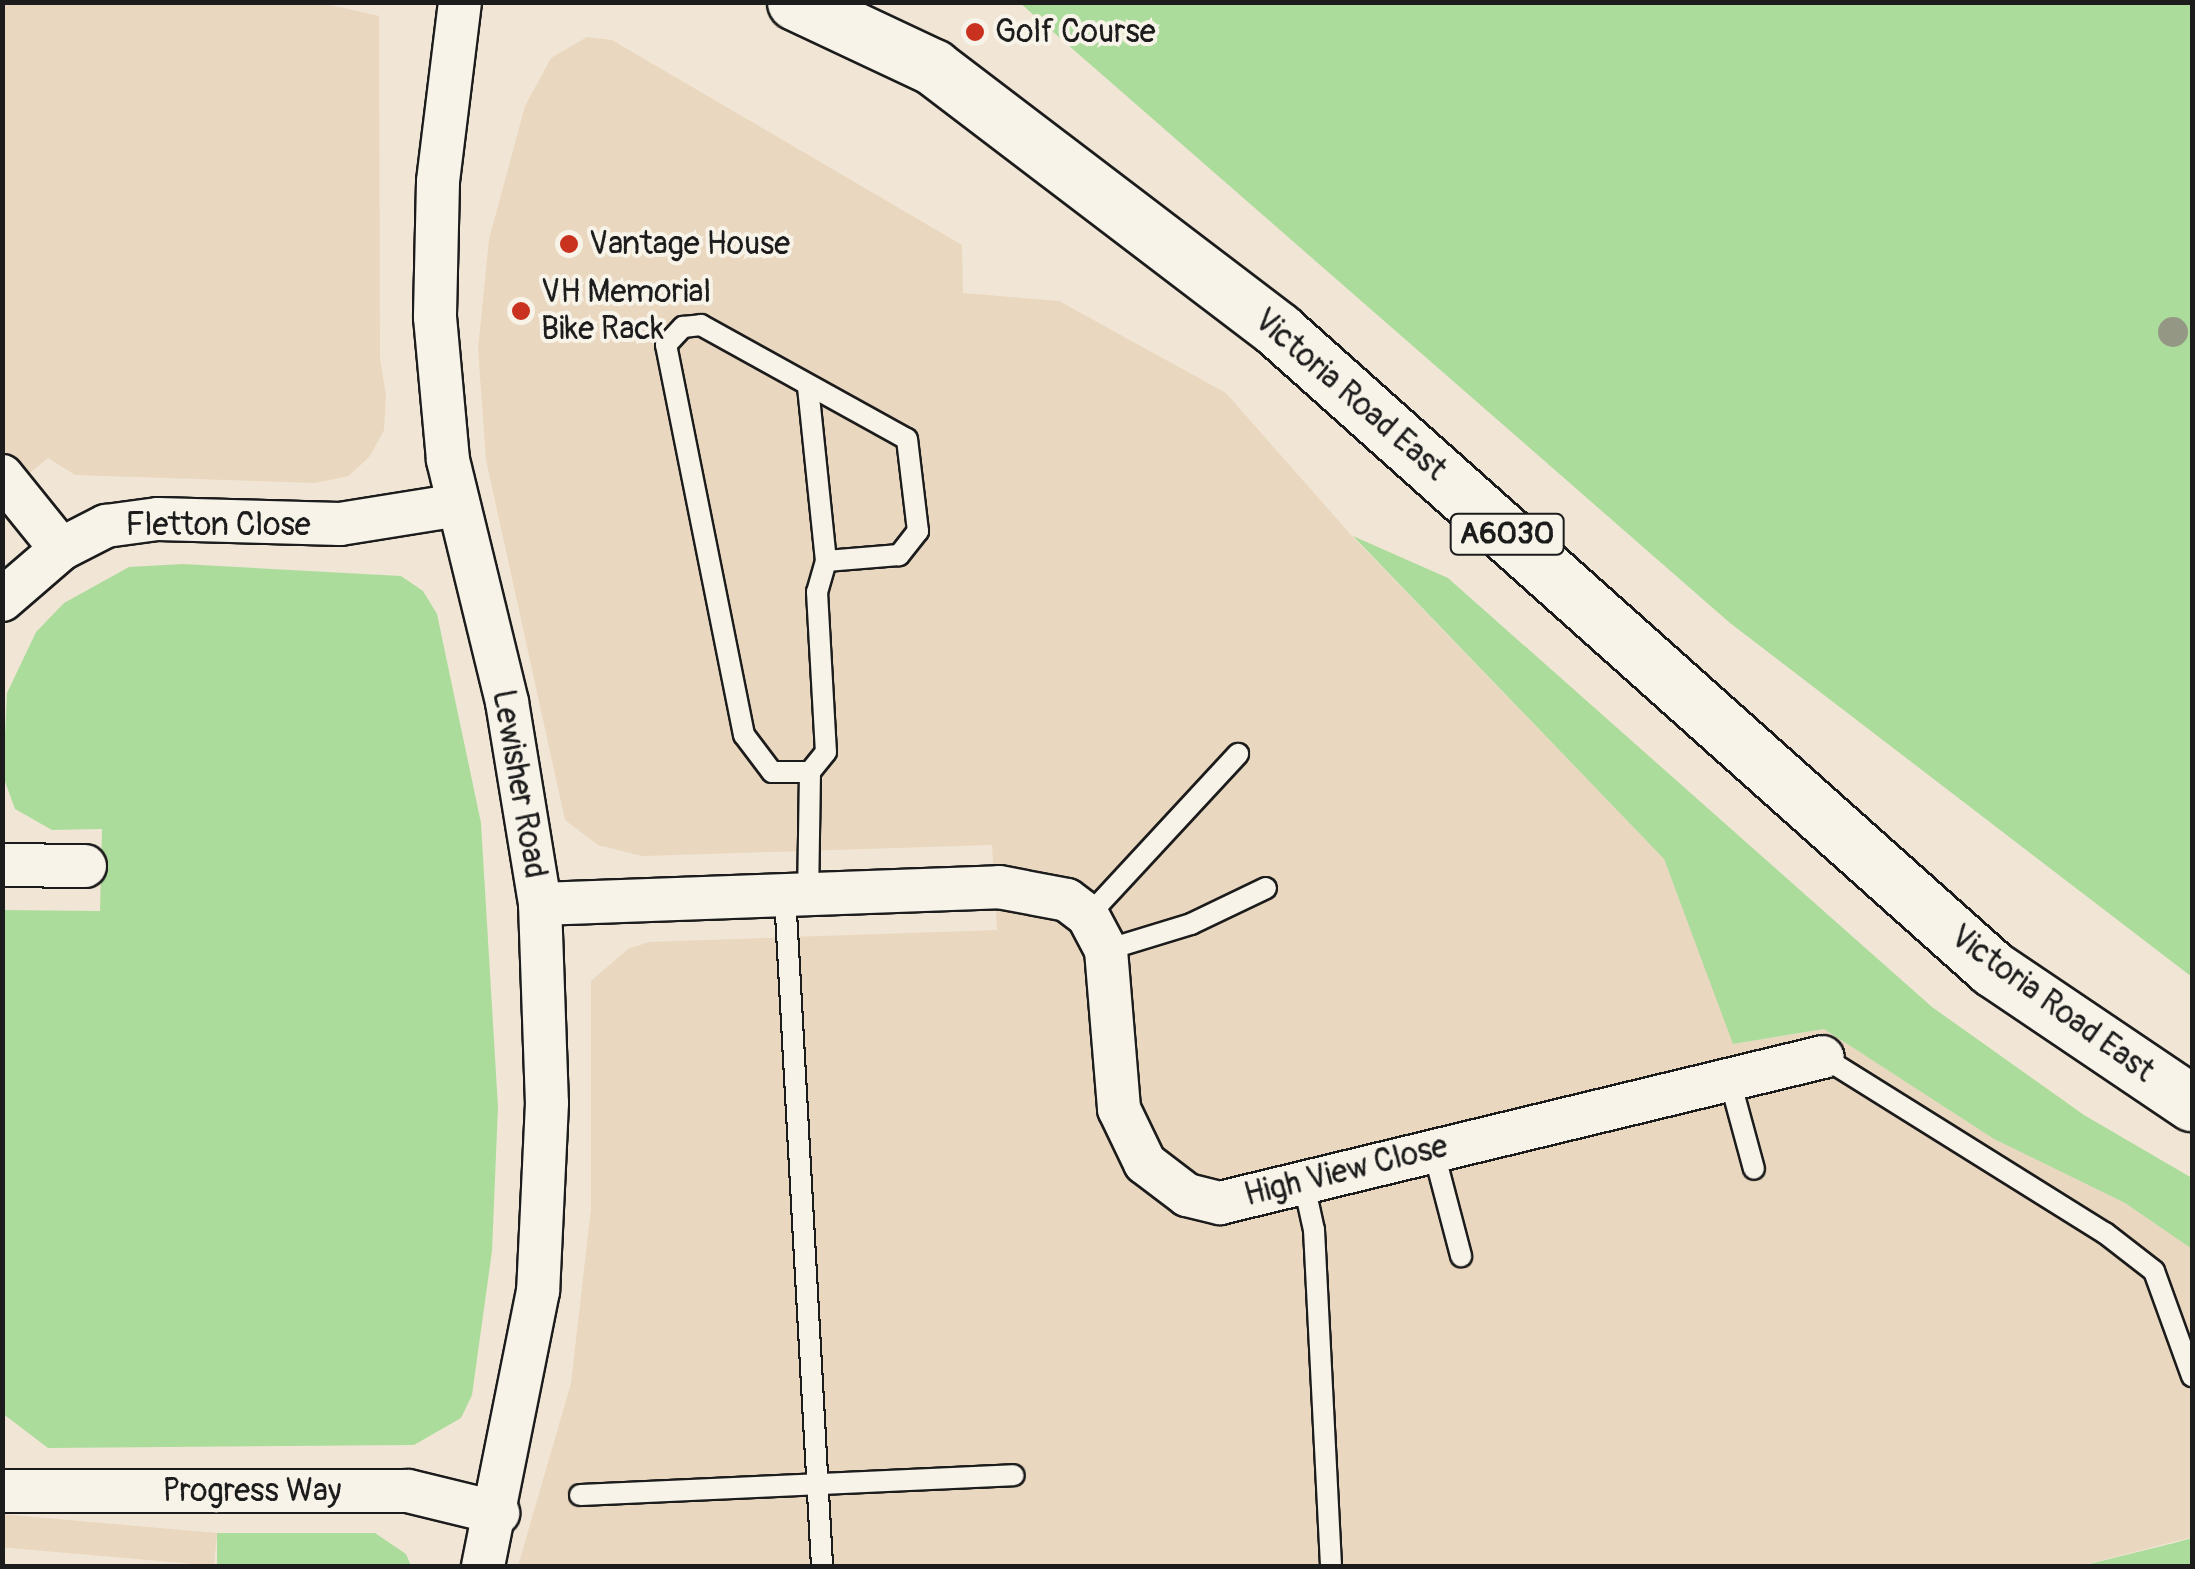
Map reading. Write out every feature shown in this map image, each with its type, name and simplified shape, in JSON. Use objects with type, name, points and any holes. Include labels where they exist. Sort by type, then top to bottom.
[{"type":"highway","name":"Victoria Road East","points":[[795,2],[933,67],[1278,330],[1993,969],[2192,1104]]},
{"type":"street","name":"Lewisher Road","points":[[460,2],[438,182],[435,317],[458,506],[507,702],[540,904],[547,1103],[538,1291],[498,1514],[483,1566]]},
{"type":"street","points":[[2,476],[62,549]]},
{"type":"street","name":"Fletton Close","points":[[2,600],[62,549],[106,526],[158,519],[340,524],[458,506]]},
{"type":"street","points":[[2,865],[86,866]]},
{"type":"street","points":[[540,904],[998,887],[1067,900],[1097,933]]},
{"type":"street","name":"High View Close","points":[[1097,933],[1119,1109],[1145,1162],[1187,1195],[1220,1203],[1729,1076],[1823,1057]]},
{"type":"street","name":"Progress Way","points":[[2,1491],[408,1492],[498,1514]]},
{"type":"lane","points":[[810,772],[772,772],[744,736],[666,345],[683,327],[701,325],[908,438],[918,531],[899,555],[826,561]]},
{"type":"lane","points":[[808,386],[826,561],[817,592],[826,752],[810,772],[797,894],[822,1566]]},
{"type":"lane","points":[[1097,933],[1238,754]]},
{"type":"lane","points":[[1097,933],[1191,924],[1266,888]]},
{"type":"lane","points":[[1823,1057],[2105,1233],[2154,1271],[2192,1376]]},
{"type":"lane","points":[[1729,1076],[1754,1169]]},
{"type":"lane","points":[[1432,1149],[1461,1256]]},
{"type":"lane","points":[[1304,1180],[1314,1230],[1331,1566]]},
{"type":"lane","points":[[580,1495],[1014,1475]]},
{"type":"shaded area","points":[[318,2],[379,16],[380,357],[386,396],[384,430],[370,456],[349,476],[315,483],[75,475],[48,458],[3,495],[3,3]]},
{"type":"shaded area","points":[[587,37],[612,40],[962,245],[963,293],[1059,301],[1226,393],[1352,536],[1664,859],[1734,1044],[1824,1029],[1994,1139],[2125,1203],[2192,1249],[2192,1537],[2079,1566],[518,1566],[571,1383],[591,1208],[591,981],[628,949],[649,942],[997,930],[992,845],[642,856],[598,845],[565,820],[486,460],[478,349],[489,239],[525,106],[551,58]]},
{"type":"shaded area","points":[[4,1514],[217,1533],[214,1566],[2,1547]]},
{"type":"green space","points":[[1020,3],[2192,3],[2192,977],[1730,623]]},
{"type":"green space","points":[[1353,536],[1448,578],[1932,1007],[2084,1115],[2192,1178],[2192,1249],[2125,1203],[1994,1139],[1824,1029],[1733,1044],[1664,859]]},
{"type":"green space","points":[[183,564],[401,576],[423,591],[437,614],[481,823],[498,1107],[492,1251],[472,1395],[461,1418],[414,1445],[48,1448],[2,1413],[2,910],[100,911],[102,829],[52,830],[15,809],[3,776],[7,693],[36,632],[64,603],[129,567]]},
{"type":"green space","points":[[217,1533],[375,1533],[406,1554],[411,1566],[217,1566]]},
{"type":"green space","points":[[2192,1538],[2192,1566],[2081,1566],[2174,1543]]},
{"type":"place","name":"Golf Course","points":[[975,32]]},
{"type":"place","name":"Vantage House","points":[[569,244]]},
{"type":"place","name":"VH Memorial Bike Rack","points":[[521,311]]}]
